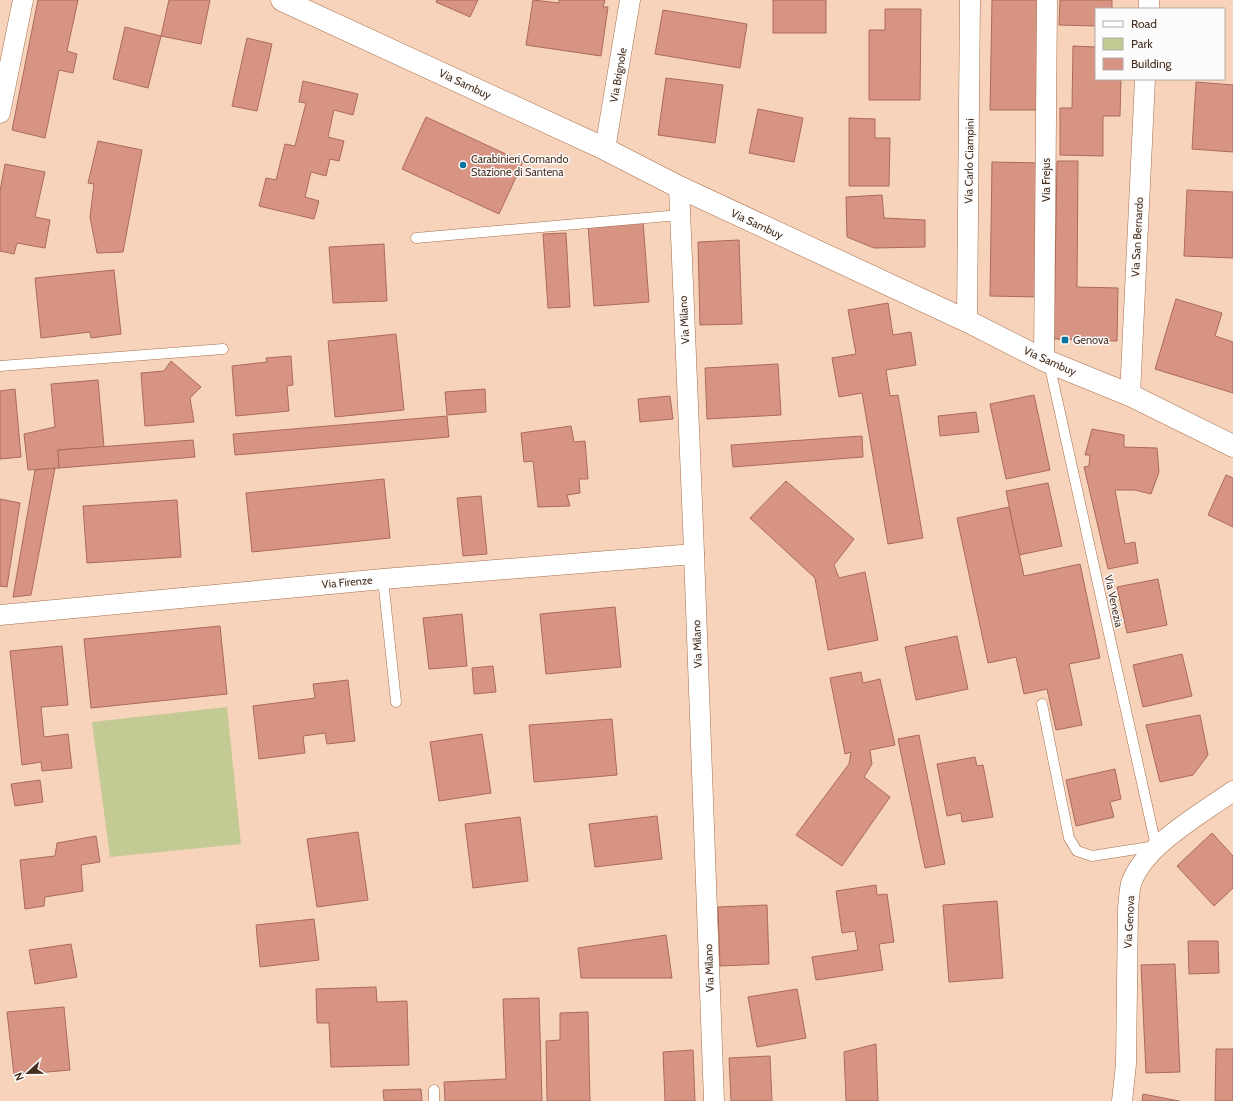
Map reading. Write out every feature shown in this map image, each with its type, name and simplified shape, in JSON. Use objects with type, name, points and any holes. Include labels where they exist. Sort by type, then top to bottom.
[{"type":"street","points":[[0,113],[22,0]]},
{"type":"street","name":"Via Sambuy","points":[[282,0],[605,149],[679,187],[967,321],[1046,360],[1130,395],[1233,446]]},
{"type":"street","name":"Via Brignole","points":[[605,149],[630,0]]},
{"type":"street","name":"Via Carlo Ciampini","points":[[967,321],[970,0]]},
{"type":"street","name":"Via Frejus","points":[[1046,360],[1047,0]]},
{"type":"street","name":"Via San Bernardo","points":[[1130,395],[1145,80]]},
{"type":"street","name":"Via Milano","points":[[679,187],[714,1101]]},
{"type":"street","name":"Via Firenze","points":[[0,615],[383,579],[694,554]]},
{"type":"street","name":"Via Genova","points":[[1122,1101],[1126,1064],[1128,908],[1131,884],[1144,860],[1156,846],[1233,791]]},
{"type":"lane","points":[[416,238],[680,216]]},
{"type":"lane","points":[[0,366],[223,349]]},
{"type":"lane","name":"Via Venezia","points":[[1046,360],[1156,846]]},
{"type":"lane","points":[[383,579],[396,702]]},
{"type":"lane","points":[[1042,704],[1069,838],[1077,851],[1092,856],[1156,846]]},
{"type":"lane","points":[[434,1090],[434,1101]]},
{"type":"green space","points":[[227,707],[241,844],[110,857],[92,722]]},
{"type":"building","points":[[38,0],[78,0],[67,51],[77,54],[73,73],[59,70],[45,138],[12,130]]},
{"type":"building","points":[[169,0],[210,0],[201,44],[161,36]]},
{"type":"building","points":[[437,0],[478,0],[470,17],[436,2]]},
{"type":"building","points":[[533,0],[559,3],[559,0],[605,0],[603,7],[608,7],[601,56],[526,45]]},
{"type":"building","points":[[773,0],[826,0],[826,33],[773,33]]},
{"type":"building","points":[[992,0],[1041,0],[1039,110],[990,110]]},
{"type":"building","points":[[1060,0],[1112,0],[1112,8],[1095,8],[1095,26],[1059,25]]},
{"type":"building","points":[[885,9],[921,9],[920,100],[869,100],[869,30],[885,30]]},
{"type":"building","points":[[663,10],[747,24],[740,68],[655,54]]},
{"type":"building","points":[[125,27],[161,36],[148,88],[113,79]]},
{"type":"building","points":[[247,38],[272,44],[257,111],[232,106]]},
{"type":"building","points":[[1073,46],[1095,47],[1095,80],[1121,80],[1120,116],[1103,116],[1103,156],[1060,155],[1060,108],[1072,108]]},
{"type":"building","points":[[666,78],[723,85],[715,143],[658,135]]},
{"type":"building","points":[[303,81],[358,94],[353,115],[334,110],[328,137],[344,141],[339,161],[330,159],[326,176],[311,172],[305,197],[319,201],[314,219],[259,206],[266,178],[276,180],[285,144],[295,146],[306,103],[299,102]]},
{"type":"building","points":[[1196,82],[1233,85],[1233,152],[1192,149]]},
{"type":"building","points":[[758,109],[803,118],[794,162],[749,153]]},
{"type":"building","name":"Carabinieri Comando Stazione di Santena","points":[[426,117],[523,162],[499,214],[402,169]]},
{"type":"building","points":[[849,118],[875,119],[875,138],[890,138],[889,186],[849,186]]},
{"type":"building","points":[[98,141],[142,150],[123,252],[97,253],[90,217],[94,184],[88,183]]},
{"type":"building","points":[[1057,161],[1078,161],[1077,287],[1118,288],[1117,341],[1054,339]]},
{"type":"building","points":[[992,162],[1040,163],[1038,297],[990,296]]},
{"type":"building","points":[[5,164],[45,172],[35,217],[50,220],[45,248],[17,243],[14,254],[0,251],[0,191]]},
{"type":"building","points":[[1187,190],[1233,192],[1233,258],[1184,256]]},
{"type":"building","points":[[882,195],[884,218],[925,220],[925,247],[874,248],[847,237],[846,197]]},
{"type":"building","points":[[643,221],[649,302],[594,306],[588,225]]},
{"type":"building","points":[[566,233],[570,307],[548,308],[543,234]]},
{"type":"building","points":[[739,240],[742,324],[700,325],[698,242]]},
{"type":"building","points":[[384,244],[387,301],[333,303],[329,247]]},
{"type":"building","points":[[114,270],[121,334],[91,338],[90,332],[41,338],[35,278]]},
{"type":"building","points":[[1176,299],[1222,313],[1215,336],[1233,342],[1233,393],[1155,369]]},
{"type":"building","points":[[888,303],[893,335],[911,332],[916,365],[886,370],[890,396],[898,395],[923,538],[888,544],[862,393],[839,397],[832,358],[856,354],[848,310]]},
{"type":"building","points":[[396,334],[404,410],[335,417],[328,341]]},
{"type":"building","points":[[291,356],[293,385],[287,386],[289,411],[236,416],[232,366],[267,362],[266,358]]},
{"type":"building","points":[[171,361],[201,387],[190,398],[194,422],[145,426],[141,373],[164,371]]},
{"type":"building","points":[[778,364],[781,415],[707,419],[705,368]]},
{"type":"building","points":[[98,380],[104,447],[58,450],[59,468],[28,470],[24,434],[55,427],[51,384]]},
{"type":"building","points":[[15,389],[21,457],[0,459],[0,391]]},
{"type":"building","points":[[485,389],[486,412],[447,415],[445,392]]},
{"type":"building","points":[[1034,395],[1050,470],[1006,479],[990,404]]},
{"type":"building","points":[[670,396],[673,419],[640,422],[638,399]]},
{"type":"building","points":[[976,412],[979,432],[940,436],[938,416]]},
{"type":"building","points":[[447,416],[449,437],[235,455],[233,434]]},
{"type":"building","points":[[571,426],[574,442],[585,441],[588,479],[579,479],[580,493],[567,495],[570,506],[538,507],[533,461],[524,462],[521,433]]},
{"type":"building","points":[[1092,429],[1124,435],[1124,447],[1157,448],[1159,472],[1151,494],[1135,490],[1115,490],[1125,544],[1135,542],[1138,563],[1108,569],[1084,467],[1089,466],[1090,455],[1085,455]]},
{"type":"building","points":[[862,436],[863,457],[733,467],[731,445]]},
{"type":"building","points":[[193,440],[195,457],[59,468],[58,450]]},
{"type":"building","points":[[55,468],[31,595],[13,597],[35,470]]},
{"type":"building","points":[[1226,475],[1233,478],[1233,527],[1208,515]]},
{"type":"building","points":[[384,479],[390,538],[252,552],[246,493]]},
{"type":"building","points":[[786,481],[854,539],[834,565],[839,578],[865,572],[878,640],[828,650],[815,578],[750,518]]},
{"type":"building","points":[[1048,483],[1062,546],[1019,555],[1006,491]]},
{"type":"building","points":[[481,496],[487,554],[463,556],[457,498]]},
{"type":"building","points":[[0,499],[20,503],[7,587],[0,586]]},
{"type":"building","points":[[177,500],[181,557],[87,563],[83,506]]},
{"type":"building","points":[[1009,507],[1024,576],[1080,564],[1100,658],[1069,664],[1082,725],[1056,730],[1047,689],[1024,694],[1016,657],[988,663],[957,518]]},
{"type":"building","points":[[1158,579],[1167,625],[1127,633],[1117,587]]},
{"type":"building","points":[[615,607],[621,667],[546,674],[540,614]]},
{"type":"building","points":[[462,614],[467,666],[429,669],[423,618]]},
{"type":"building","points":[[220,626],[227,694],[91,708],[84,639]]},
{"type":"building","points":[[957,636],[968,689],[916,700],[905,647]]},
{"type":"building","points":[[62,646],[68,705],[41,707],[44,737],[68,734],[72,768],[42,771],[41,762],[22,765],[10,651]]},
{"type":"building","points":[[1182,654],[1192,696],[1143,707],[1133,665]]},
{"type":"building","points":[[493,666],[496,692],[474,694],[472,668]]},
{"type":"building","points":[[861,672],[863,683],[880,679],[895,745],[870,750],[872,764],[864,777],[890,797],[842,866],[796,835],[849,764],[851,752],[845,754],[830,678]]},
{"type":"building","points":[[348,680],[355,741],[327,744],[325,733],[303,736],[305,753],[259,759],[253,706],[315,698],[313,684]]},
{"type":"building","points":[[1200,715],[1208,755],[1193,775],[1160,782],[1146,725]]},
{"type":"building","points":[[612,719],[617,775],[534,782],[529,725]]},
{"type":"building","points":[[482,734],[491,793],[439,801],[430,742]]},
{"type":"building","points":[[919,735],[945,864],[925,868],[898,739]]},
{"type":"building","points":[[975,757],[977,766],[983,765],[993,817],[962,822],[961,813],[947,816],[937,764]]},
{"type":"building","points":[[1115,769],[1121,799],[1110,802],[1114,817],[1076,826],[1066,780]]},
{"type":"building","points":[[40,780],[43,802],[15,806],[11,784]]},
{"type":"building","points":[[657,816],[662,859],[595,867],[589,824]]},
{"type":"building","points":[[520,817],[528,881],[473,888],[465,824]]},
{"type":"building","points":[[358,832],[368,900],[317,907],[307,839]]},
{"type":"building","points":[[1212,833],[1233,856],[1233,888],[1214,906],[1177,866]]},
{"type":"building","points":[[96,836],[100,862],[81,865],[83,891],[45,897],[44,906],[25,909],[20,860],[55,856],[57,843]]},
{"type":"building","points":[[876,885],[877,895],[887,894],[894,942],[879,944],[883,970],[816,980],[812,957],[858,950],[855,931],[842,933],[836,891]]},
{"type":"building","points":[[997,901],[1003,978],[949,982],[943,905]]},
{"type":"building","points":[[767,905],[769,964],[720,966],[718,907]]},
{"type":"building","points":[[314,919],[319,960],[260,967],[256,925]]},
{"type":"building","points":[[666,935],[672,978],[581,978],[578,948]]},
{"type":"building","points":[[1188,941],[1218,941],[1219,973],[1189,974]]},
{"type":"building","points":[[71,944],[77,977],[35,984],[29,950]]},
{"type":"building","points":[[1175,964],[1180,1072],[1146,1073],[1141,965]]},
{"type":"building","points":[[376,987],[377,1002],[407,1001],[409,1065],[331,1067],[329,1023],[317,1023],[316,989]]},
{"type":"building","points":[[797,989],[806,1038],[757,1047],[748,997]]},
{"type":"building","points":[[539,998],[542,1101],[445,1101],[444,1082],[506,1079],[503,999]]},
{"type":"building","points":[[64,1007],[70,1070],[14,1075],[7,1012]]},
{"type":"building","points":[[588,1012],[590,1101],[547,1101],[546,1041],[560,1040],[560,1013]]},
{"type":"building","points":[[876,1044],[878,1101],[846,1101],[844,1052]]},
{"type":"building","points":[[1216,1049],[1233,1049],[1233,1101],[1215,1101]]},
{"type":"building","points":[[693,1050],[695,1101],[665,1101],[663,1052]]},
{"type":"building","points":[[770,1056],[772,1101],[731,1101],[729,1058]]},
{"type":"building","points":[[421,1089],[422,1101],[384,1101],[383,1090]]},
{"type":"building","points":[[1143,1094],[1179,1101],[1142,1101]]},
{"type":"place","name":"Carabinieri Comando Stazione di Santena","points":[[463,165]]},
{"type":"place","name":"Genova","points":[[1065,340]]}]
